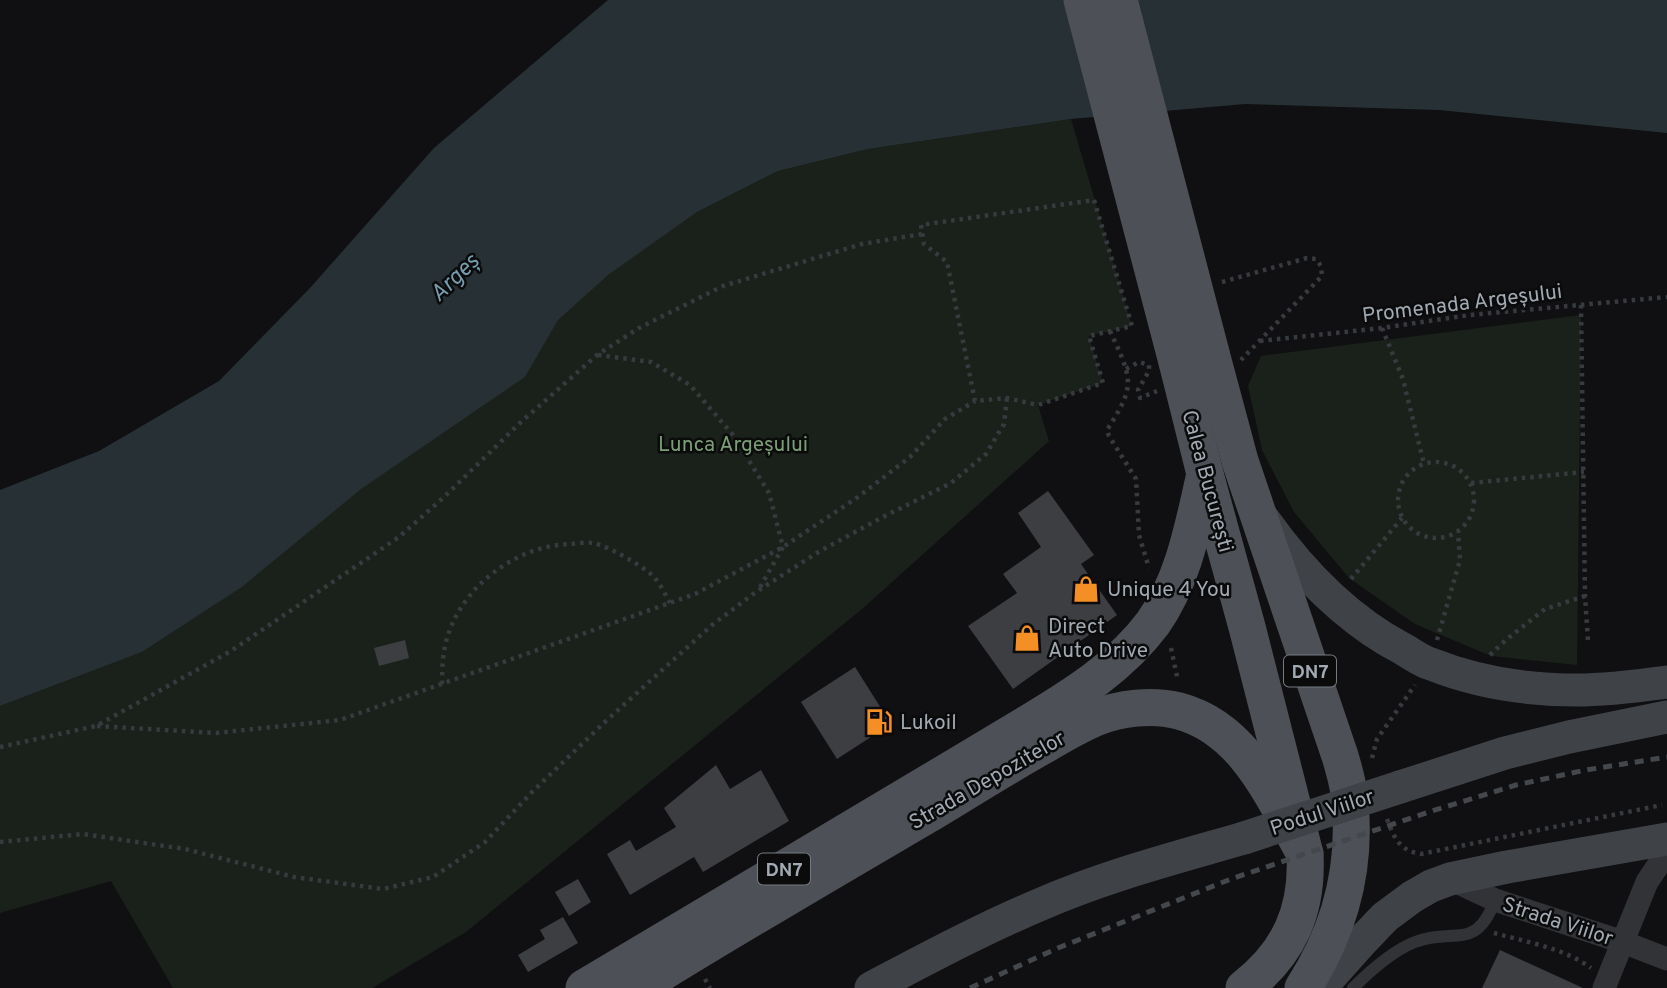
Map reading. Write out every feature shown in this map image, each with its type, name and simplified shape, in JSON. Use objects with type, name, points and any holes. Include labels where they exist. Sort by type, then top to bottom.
[{"type":"main road","name":"Calea București","points":[[1082,0],[1198,366],[1240,461],[1348,786],[1351,839],[1346,881],[1333,933],[1303,988]]},
{"type":"main road","name":"Calea București","points":[[1119,0],[1198,366],[1205,474],[1296,814],[1304,853],[1306,874],[1296,923],[1282,950],[1268,968],[1244,988]]},
{"type":"main road","name":"Strada Depozitelor","points":[[583,988],[985,750],[1075,694],[1115,664],[1153,622],[1175,586],[1189,545],[1205,474]]},
{"type":"main road","points":[[1256,510],[1312,580],[1342,610],[1384,639],[1430,664],[1483,680],[1536,688],[1577,690],[1667,682]]},
{"type":"main road","name":"Strada Depozitelor","points":[[637,988],[1019,759],[1095,718],[1116,711],[1161,707],[1207,721],[1219,730],[1232,740],[1253,764],[1304,853]]},
{"type":"main road","name":"Podul Viilor","points":[[871,988],[959,942],[1041,904],[1116,876],[1244,838],[1504,753],[1667,717]]},
{"type":"main road","points":[[1320,988],[1385,917],[1431,886],[1450,879],[1533,862],[1667,839]]},
{"type":"street","points":[[1598,979],[1623,943],[1647,882],[1667,857]]},
{"type":"street","name":"Strada Viilor","points":[[1450,879],[1494,900],[1667,959]]},
{"type":"lane","points":[[1353,988],[1375,968],[1415,942],[1441,936],[1466,936],[1482,926],[1494,900]]},
{"type":"path","points":[[0,747],[96,726],[216,733],[340,720],[695,594],[783,547],[858,496],[909,457],[945,419],[975,401],[1007,398],[1038,405],[1103,383],[1088,336],[1132,326],[1094,200],[921,225],[924,244],[947,262],[975,401]]},
{"type":"path","points":[[96,726],[231,651],[399,537],[521,422],[597,355],[639,328],[723,285],[862,244],[922,234]]},
{"type":"path","points":[[1126,369],[1139,362],[1149,365],[1149,371],[1138,390],[1140,398],[1198,366],[1261,341],[1322,276],[1321,266],[1316,259],[1307,258],[1217,283]]},
{"type":"path","name":"Promenada Argeșului","points":[[1261,341],[1470,315],[1667,297]]},
{"type":"path","points":[[1581,305],[1588,641]]},
{"type":"path","points":[[1382,328],[1403,379],[1424,464]]},
{"type":"path","points":[[1110,331],[1126,369],[1128,386],[1123,402],[1107,430],[1136,479],[1139,535],[1151,575]]},
{"type":"path","points":[[597,355],[652,362],[690,385],[733,435],[769,493],[783,547],[756,592]]},
{"type":"path","points":[[0,842],[83,834],[185,849],[294,877],[383,889],[433,877],[485,842],[533,791],[607,720],[712,625],[756,592],[820,551],[951,483],[986,454],[1004,424],[1007,398]]},
{"type":"path","points":[[1435,461],[1456,467],[1471,483],[1475,504],[1472,515],[1458,532],[1446,538],[1420,536],[1409,528],[1402,518],[1398,492],[1413,470],[1424,464],[1435,461]]},
{"type":"path","points":[[1471,483],[1584,472]]},
{"type":"path","points":[[1344,588],[1402,518]]},
{"type":"path","points":[[442,684],[442,656],[451,626],[469,596],[491,574],[522,554],[554,544],[593,543],[628,558],[654,576],[670,603]]},
{"type":"path","points":[[1486,658],[1545,609],[1586,596]]},
{"type":"path","points":[[1170,645],[1179,683]]},
{"type":"path","points":[[1477,929],[1556,950],[1583,962],[1598,979]]},
{"type":"green space","name":"Lunca Argeșului","points":[[1071,119],[1132,326],[1089,336],[1103,383],[1038,405],[1049,441],[862,609],[466,932],[372,988],[173,988],[111,881],[0,913],[0,706],[142,652],[242,587],[360,489],[525,377],[558,319],[607,275],[697,212],[778,171],[868,149]]},
{"type":"green space","points":[[1581,315],[1577,665],[1491,656],[1415,624],[1349,578],[1294,512],[1262,450],[1248,386],[1261,356]]},
{"type":"water","name":"Argeș","points":[[608,0],[1667,0],[1667,133],[1439,110],[1245,104],[1071,119],[868,149],[778,171],[697,212],[608,275],[558,320],[525,377],[361,489],[242,587],[142,652],[0,706],[0,490],[99,451],[219,381],[310,288],[434,148]]},
{"type":"building","points":[[1048,491],[1094,555],[1081,564],[1117,615],[1013,689],[968,626],[1017,593],[1003,574],[1041,547],[1018,513]]},
{"type":"building","points":[[405,640],[409,658],[379,666],[374,648]]},
{"type":"building","points":[[855,667],[891,724],[837,759],[801,702]]},
{"type":"building","points":[[716,765],[730,789],[761,770],[789,821],[703,872],[694,857],[630,895],[607,854],[630,840],[636,851],[676,827],[664,808]]},
{"type":"building","points":[[578,879],[591,902],[569,916],[555,892]]},
{"type":"building","points":[[563,917],[578,943],[528,972],[518,955],[545,939],[540,930]]},
{"type":"building","points":[[1500,950],[1583,988],[1482,988]]},
{"type":"railway","points":[[970,988],[1058,948],[1231,879],[1432,811],[1516,785],[1667,757]]},
{"type":"place","name":"Unique 4 You","points":[[1086,589]]},
{"type":"place","name":"Direct Auto Drive","points":[[1027,638]]},
{"type":"place","name":"Lukoil","points":[[879,722]]}]
